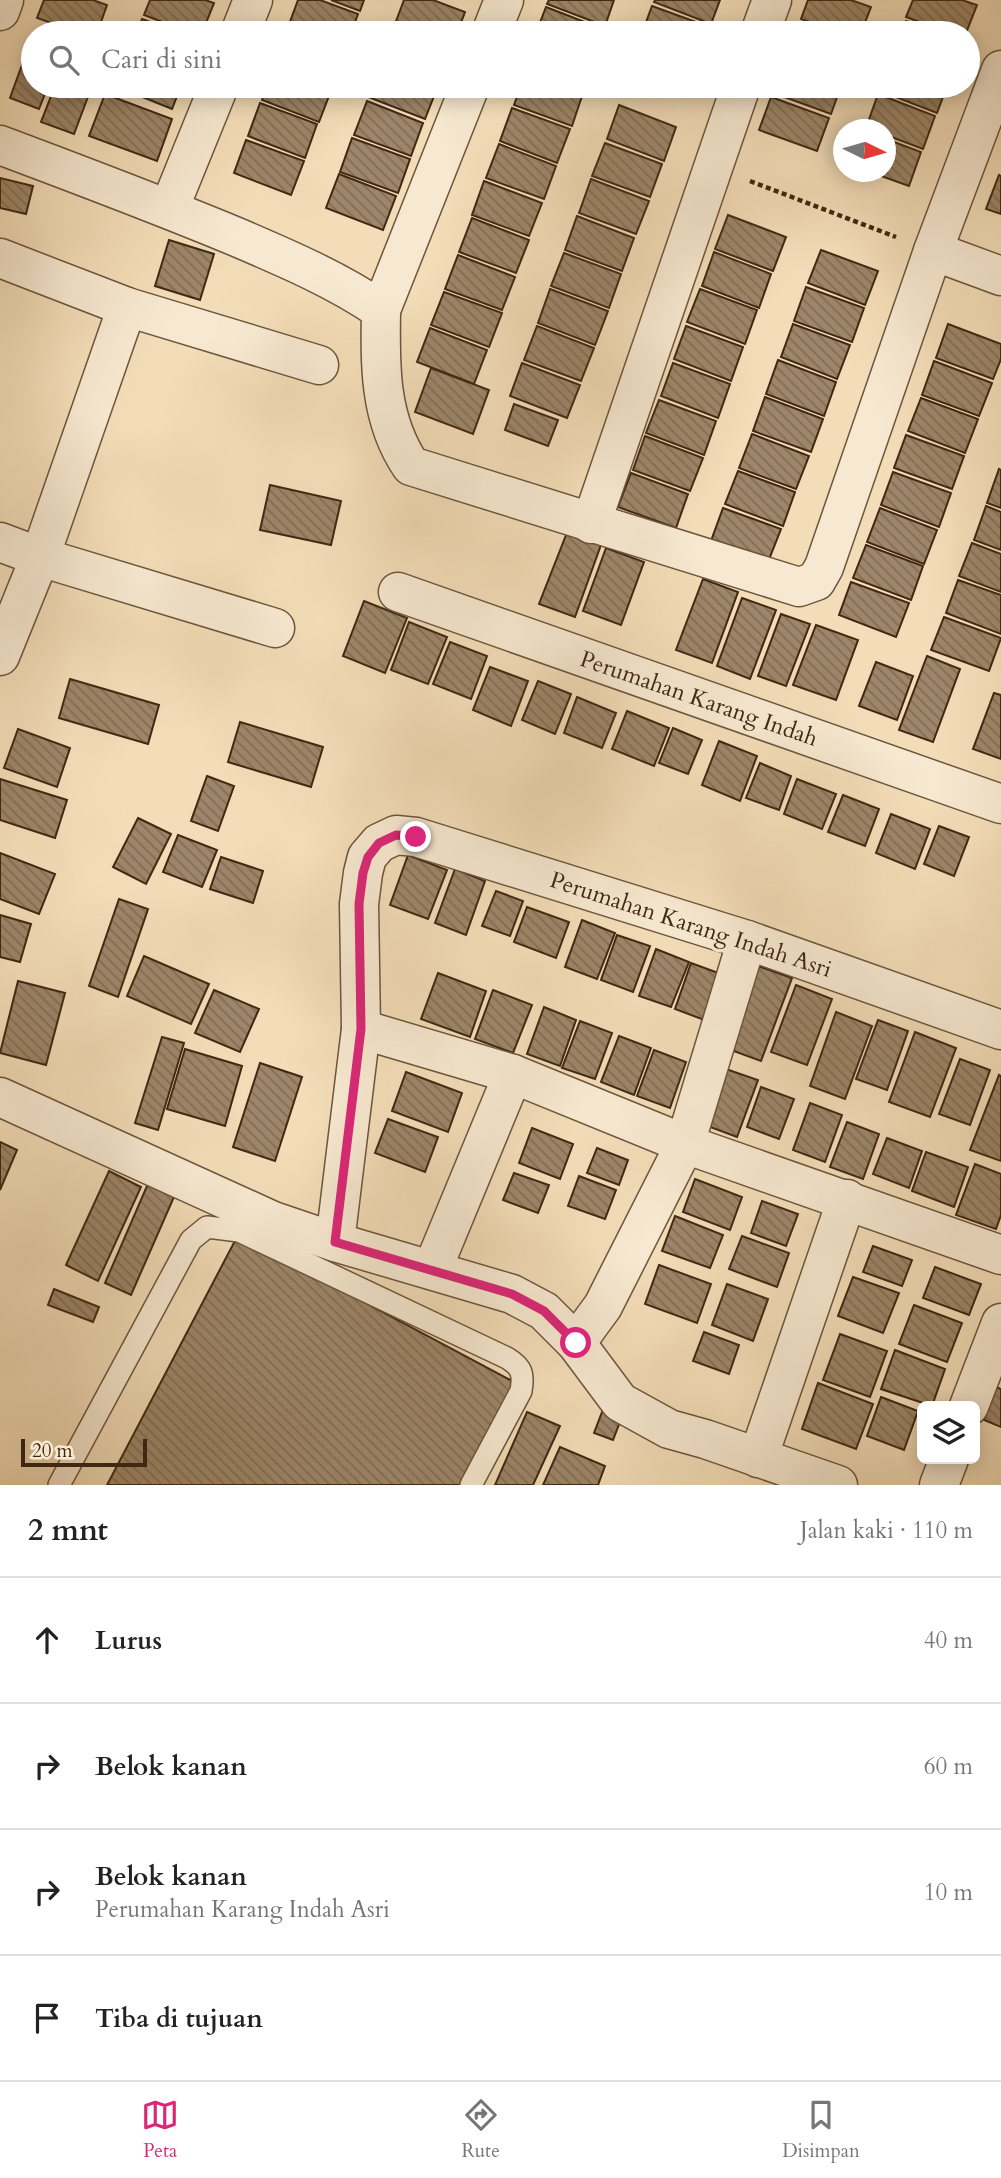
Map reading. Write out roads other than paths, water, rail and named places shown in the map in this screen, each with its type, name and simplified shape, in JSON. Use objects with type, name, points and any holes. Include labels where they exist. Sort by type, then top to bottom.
[{"type":"street","points":[[0,11],[4,0]]},
{"type":"street","points":[[245,21],[253,0]]},
{"type":"street","points":[[496,21],[504,0]]},
{"type":"street","points":[[764,21],[772,0]]},
{"type":"street","points":[[465,98],[381,310],[380,362],[386,407],[397,446],[411,467],[799,587],[816,580],[824,567],[933,251],[1001,70]]},
{"type":"street","points":[[169,209],[214,98]]},
{"type":"street","points":[[591,524],[737,98]]},
{"type":"street","points":[[0,145],[169,209],[311,269],[381,310]]},
{"type":"street","points":[[933,251],[1001,276]]},
{"type":"street","points":[[0,258],[127,307],[319,365]]},
{"type":"street","points":[[0,656],[40,557],[127,307]]},
{"type":"street","points":[[0,541],[40,557],[275,628]]},
{"type":"street","name":"Perumahan Karang Indah","points":[[398,592],[1001,804]]},
{"type":"street","name":"Perumahan Karang Indah Asri","points":[[361,1029],[359,904],[368,857],[379,843],[396,835],[416,837],[747,940],[1001,1030]]},
{"type":"street","points":[[576,1343],[603,1306],[685,1144],[747,940]]},
{"type":"street","points":[[335,1242],[361,1029],[513,1074],[685,1144],[1001,1255]]},
{"type":"street","points":[[432,1270],[513,1074]]},
{"type":"street","points":[[0,1097],[273,1221],[512,1294],[544,1311],[576,1343],[620,1402],[669,1430],[705,1439],[838,1485]]},
{"type":"street","points":[[758,1458],[847,1199]]},
{"type":"street","points":[[971,1401],[1001,1323]]},
{"type":"street","points":[[939,1485],[947,1464]]},
{"type":"lane","points":[[59,1485],[191,1240],[207,1227],[239,1231],[520,1366],[523,1376],[522,1391],[471,1485]]}]
